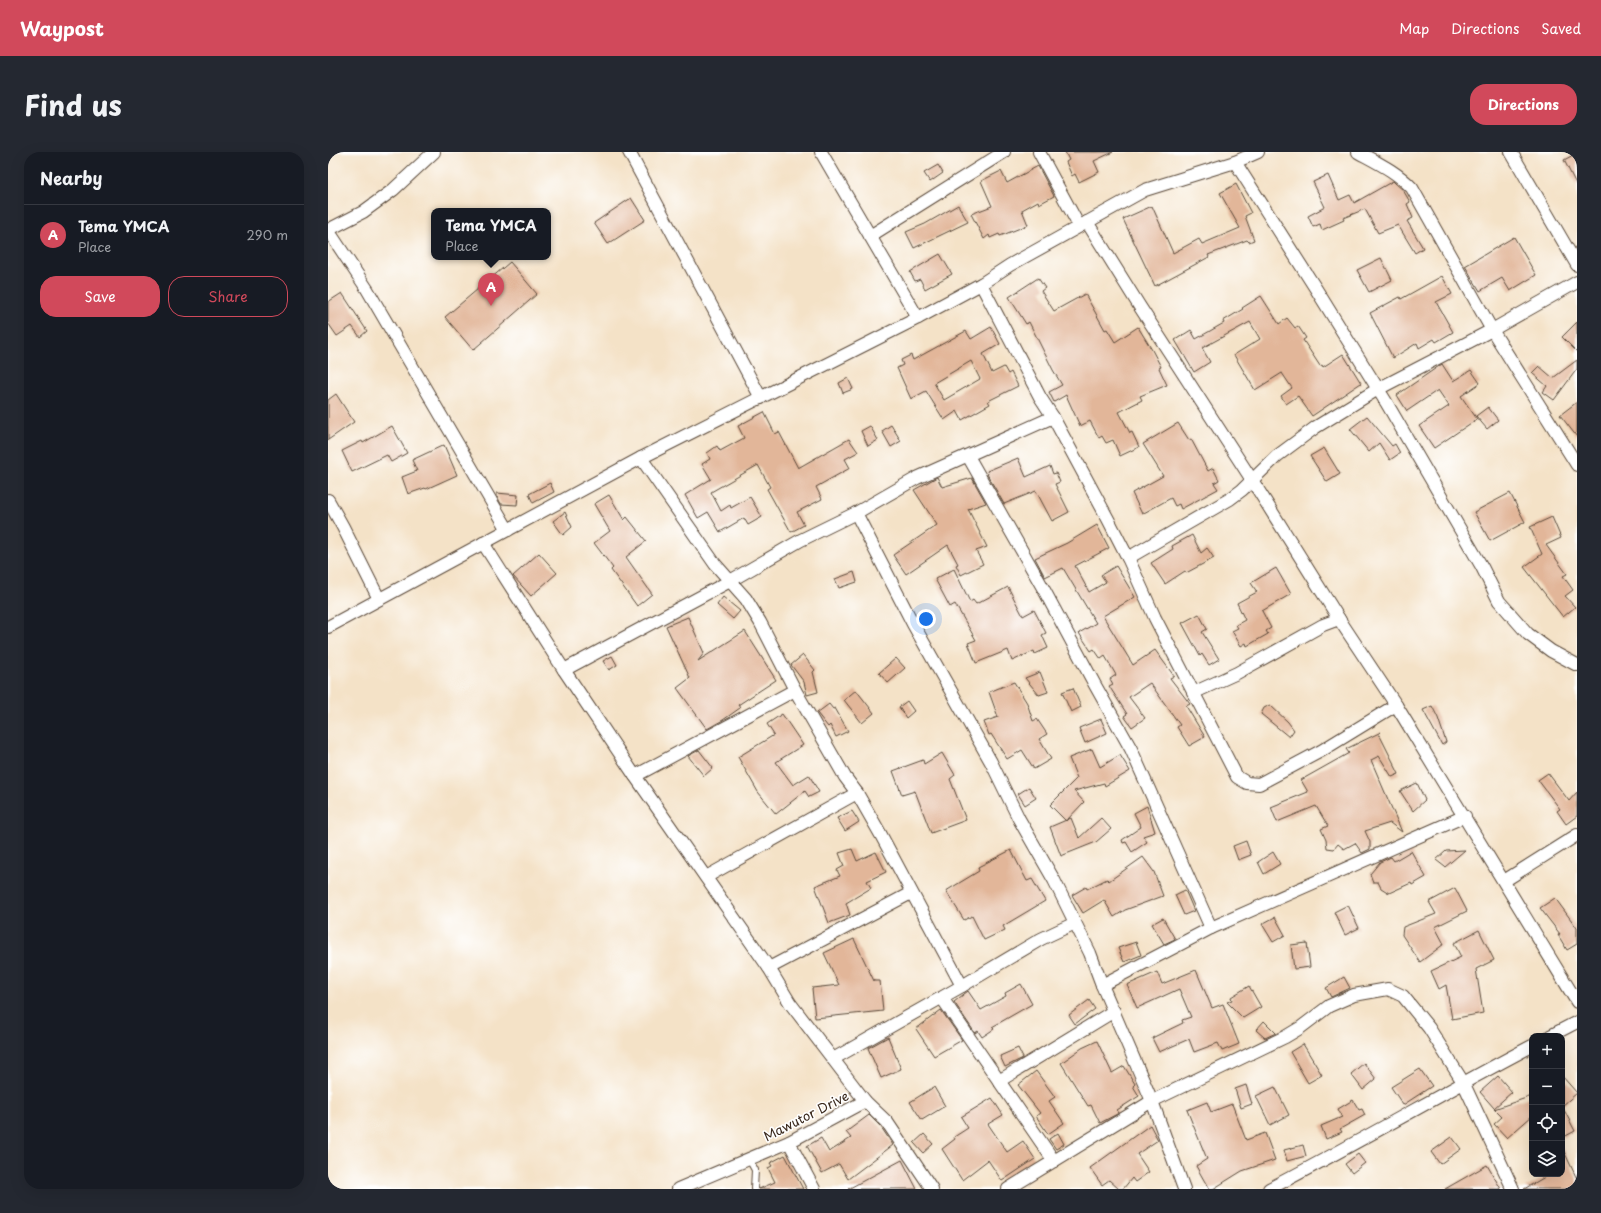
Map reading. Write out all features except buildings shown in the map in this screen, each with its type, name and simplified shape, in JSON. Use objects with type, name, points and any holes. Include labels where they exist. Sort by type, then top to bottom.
[{"type":"street","points":[[434,152],[393,190],[363,212],[328,230],[367,289],[508,530]]},
{"type":"street","points":[[629,152],[761,398]]},
{"type":"street","points":[[821,152],[918,318]]},
{"type":"street","points":[[870,236],[1004,152]]},
{"type":"street","points":[[1039,152],[1083,224],[1144,314],[1252,480],[1339,619],[1396,705],[1576,1000]]},
{"type":"street","points":[[1358,152],[1391,169],[1402,177],[1412,188],[1492,330],[1577,465]]},
{"type":"street","points":[[1511,152],[1577,265]]},
{"type":"street","points":[[328,627],[641,458],[918,318],[981,284],[1010,265],[1145,190],[1235,162],[1255,153]]},
{"type":"street","points":[[1235,162],[1378,389],[1482,567],[1499,601],[1528,634],[1551,651],[1577,665]]},
{"type":"street","points":[[1128,558],[1230,499],[1277,456],[1316,427],[1378,389],[1492,330],[1577,282]]},
{"type":"street","points":[[981,284],[1040,397],[1053,417],[1128,558],[1154,618],[1236,777],[1247,783],[1258,784],[1321,751],[1396,705]]},
{"type":"street","points":[[564,670],[730,581],[801,540],[856,513],[917,478],[1053,417]]},
{"type":"street","points":[[968,456],[1043,588],[1131,749],[1211,928]]},
{"type":"street","points":[[641,458],[701,545],[750,604],[795,690],[845,778],[857,793],[962,986]]},
{"type":"street","points":[[328,500],[344,527],[379,599]]},
{"type":"street","points":[[856,513],[913,624],[991,762],[1019,819],[1054,880],[1090,953],[1102,985],[1152,1101],[1184,1189]]},
{"type":"street","points":[[483,543],[564,670],[635,776],[769,968],[790,1003],[865,1101]]},
{"type":"street","points":[[1193,693],[1243,670],[1323,625],[1339,619]]},
{"type":"street","points":[[635,776],[795,690]]},
{"type":"street","points":[[706,878],[857,793]]},
{"type":"street","points":[[1102,985],[1211,928],[1465,816]]},
{"type":"street","points":[[1504,881],[1577,835]]},
{"type":"street","points":[[769,968],[911,893]]},
{"type":"street","points":[[833,1059],[942,998],[1035,943],[1075,923]]},
{"type":"street","points":[[1008,1189],[1152,1101],[1285,1037],[1300,1028],[1329,1006],[1354,995],[1388,988],[1403,996],[1429,1028],[1463,1082],[1513,1189]]},
{"type":"street","points":[[942,998],[1054,1161]]},
{"type":"street","points":[[999,1081],[1114,1011]]},
{"type":"street","points":[[1556,1033],[1577,1022]]},
{"type":"street","points":[[1269,1189],[1318,1164],[1463,1082],[1529,1048]]},
{"type":"street","name":"Mawutor Drive","points":[[678,1189],[789,1142],[865,1101],[887,1122],[932,1189]]},
{"type":"street","points":[[789,1142],[814,1189]]},
{"type":"lane","points":[[749,1159],[755,1170],[754,1189]]},
{"type":"place","name":"Tema YMCA","points":[[491,306]]}]
